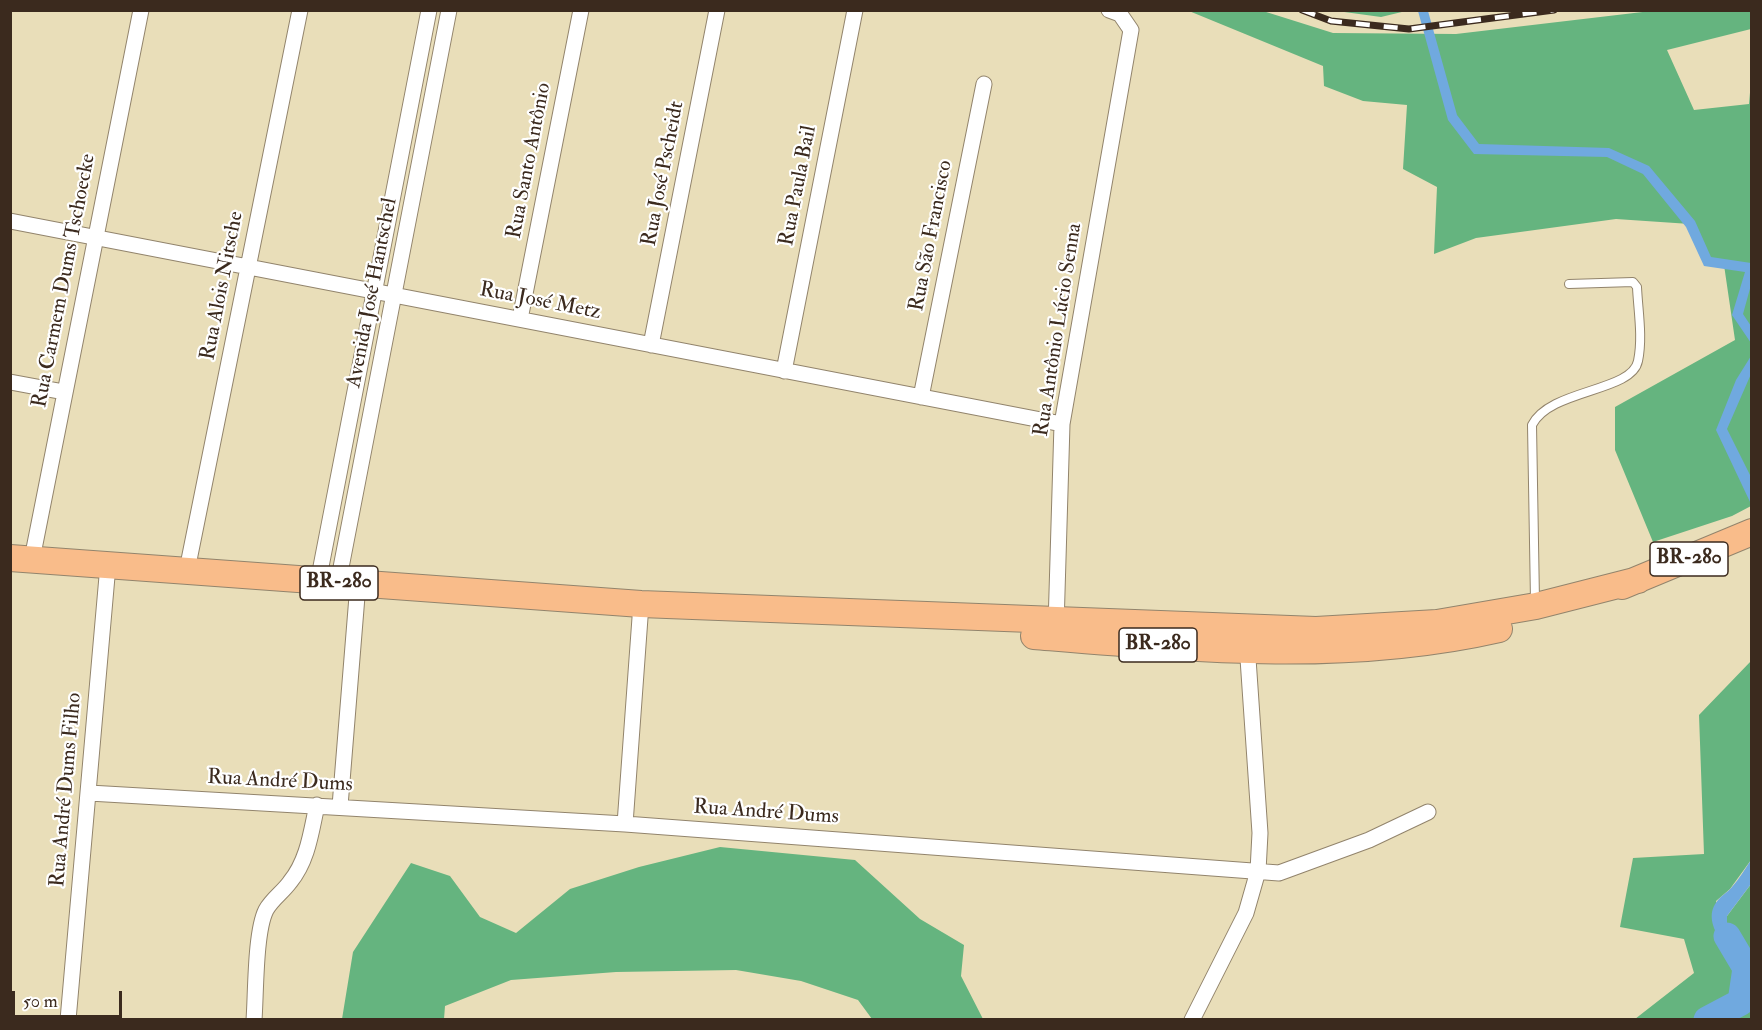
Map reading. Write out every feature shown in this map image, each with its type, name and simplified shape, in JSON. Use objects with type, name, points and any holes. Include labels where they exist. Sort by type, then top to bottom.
[{"type":"highway","name":"BR-280","points":[[21,558],[641,604],[1247,640],[1361,649],[1474,635],[1531,620],[1638,580],[1745,535]]},
{"type":"highway","name":"BR-280","points":[[1247,640],[1316,630],[1409,626],[1536,606],[1638,580]]},
{"type":"street","name":"Rua Carmem Dums Tschoecke","points":[[21,558],[64,392],[141,10]]},
{"type":"street","name":"Rua Alois Nitsche","points":[[187,570],[300,10]]},
{"type":"street","name":"Avenida José Hantschel","points":[[338,583],[375,291],[429,10]]},
{"type":"street","name":"Avenida José Hantschel","points":[[338,583],[449,10]]},
{"type":"street","name":"Rua Santo Antônio","points":[[520,319],[581,10]]},
{"type":"street","name":"Rua José Pscheidt","points":[[651,345],[717,10]]},
{"type":"street","name":"Rua Paula Bail","points":[[784,371],[855,10]]},
{"type":"street","name":"Rua Antônio Lúcio Senna","points":[[1055,629],[1062,424],[1131,30],[1120,14],[1109,10]]},
{"type":"street","name":"Rua São Francisco","points":[[921,397],[984,84]]},
{"type":"street","name":"Rua José Metz","points":[[10,221],[1062,424]]},
{"type":"street","points":[[10,382],[64,392]]},
{"type":"street","name":"Rua André Dums Filho","points":[[68,1020],[108,565]]},
{"type":"street","points":[[338,583],[340,806]]},
{"type":"street","points":[[625,824],[641,604]]},
{"type":"street","points":[[1192,1020],[1246,913],[1258,870],[1260,833],[1247,640]]},
{"type":"street","name":"Rua André Dums","points":[[88,793],[625,824],[1279,873],[1369,840],[1428,812]]},
{"type":"street","points":[[254,1020],[263,920],[266,910],[301,866],[308,849],[316,805]]},
{"type":"lane","points":[[1536,606],[1532,425],[1537,415],[1552,404],[1628,376],[1638,362],[1637,287],[1633,282],[1569,284]]},
{"type":"green space","points":[[1189,11],[1263,11],[1333,33],[1456,34],[1651,11],[1751,11],[1751,29],[1667,50],[1694,110],[1749,104],[1751,81],[1751,506],[1732,516],[1653,542],[1615,450],[1615,407],[1735,340],[1724,265],[1707,262],[1690,224],[1616,219],[1476,238],[1434,254],[1437,187],[1403,169],[1407,105],[1363,101],[1324,86],[1323,66]]},
{"type":"green space","points":[[1337,11],[1406,11],[1381,17]]},
{"type":"green space","points":[[1751,661],[1751,860],[1730,889],[1716,901],[1725,948],[1745,967],[1727,929],[1727,916],[1751,884],[1751,1019],[1635,1019],[1694,973],[1684,939],[1620,927],[1633,858],[1704,854],[1699,715]]},
{"type":"green space","points":[[720,847],[855,860],[920,919],[964,945],[961,976],[983,1019],[872,1019],[858,1000],[801,981],[736,970],[616,972],[511,980],[445,1006],[444,1019],[342,1019],[353,952],[411,863],[450,876],[480,917],[516,933],[570,889],[639,867]]},
{"type":"water","points":[[1418,11],[1428,11],[1457,115],[1479,144],[1609,148],[1649,166],[1695,221],[1711,257],[1751,263],[1751,285],[1743,314],[1751,326],[1751,343],[1732,315],[1745,272],[1704,266],[1686,227],[1643,174],[1607,157],[1474,154],[1448,120]]},
{"type":"water","points":[[1751,356],[1751,374],[1727,429],[1751,477],[1751,504],[1716,430],[1736,380]]},
{"type":"water","points":[[1751,860],[1751,884],[1727,916],[1727,929],[1746,968],[1725,946],[1714,928],[1712,918],[1713,909],[1718,900],[1735,884]]},
{"type":"waterway","points":[[1707,1020],[1741,1002],[1746,968],[1727,936]]},
{"type":"railway","points":[[1302,10],[1331,21],[1409,29],[1554,10]]}]
